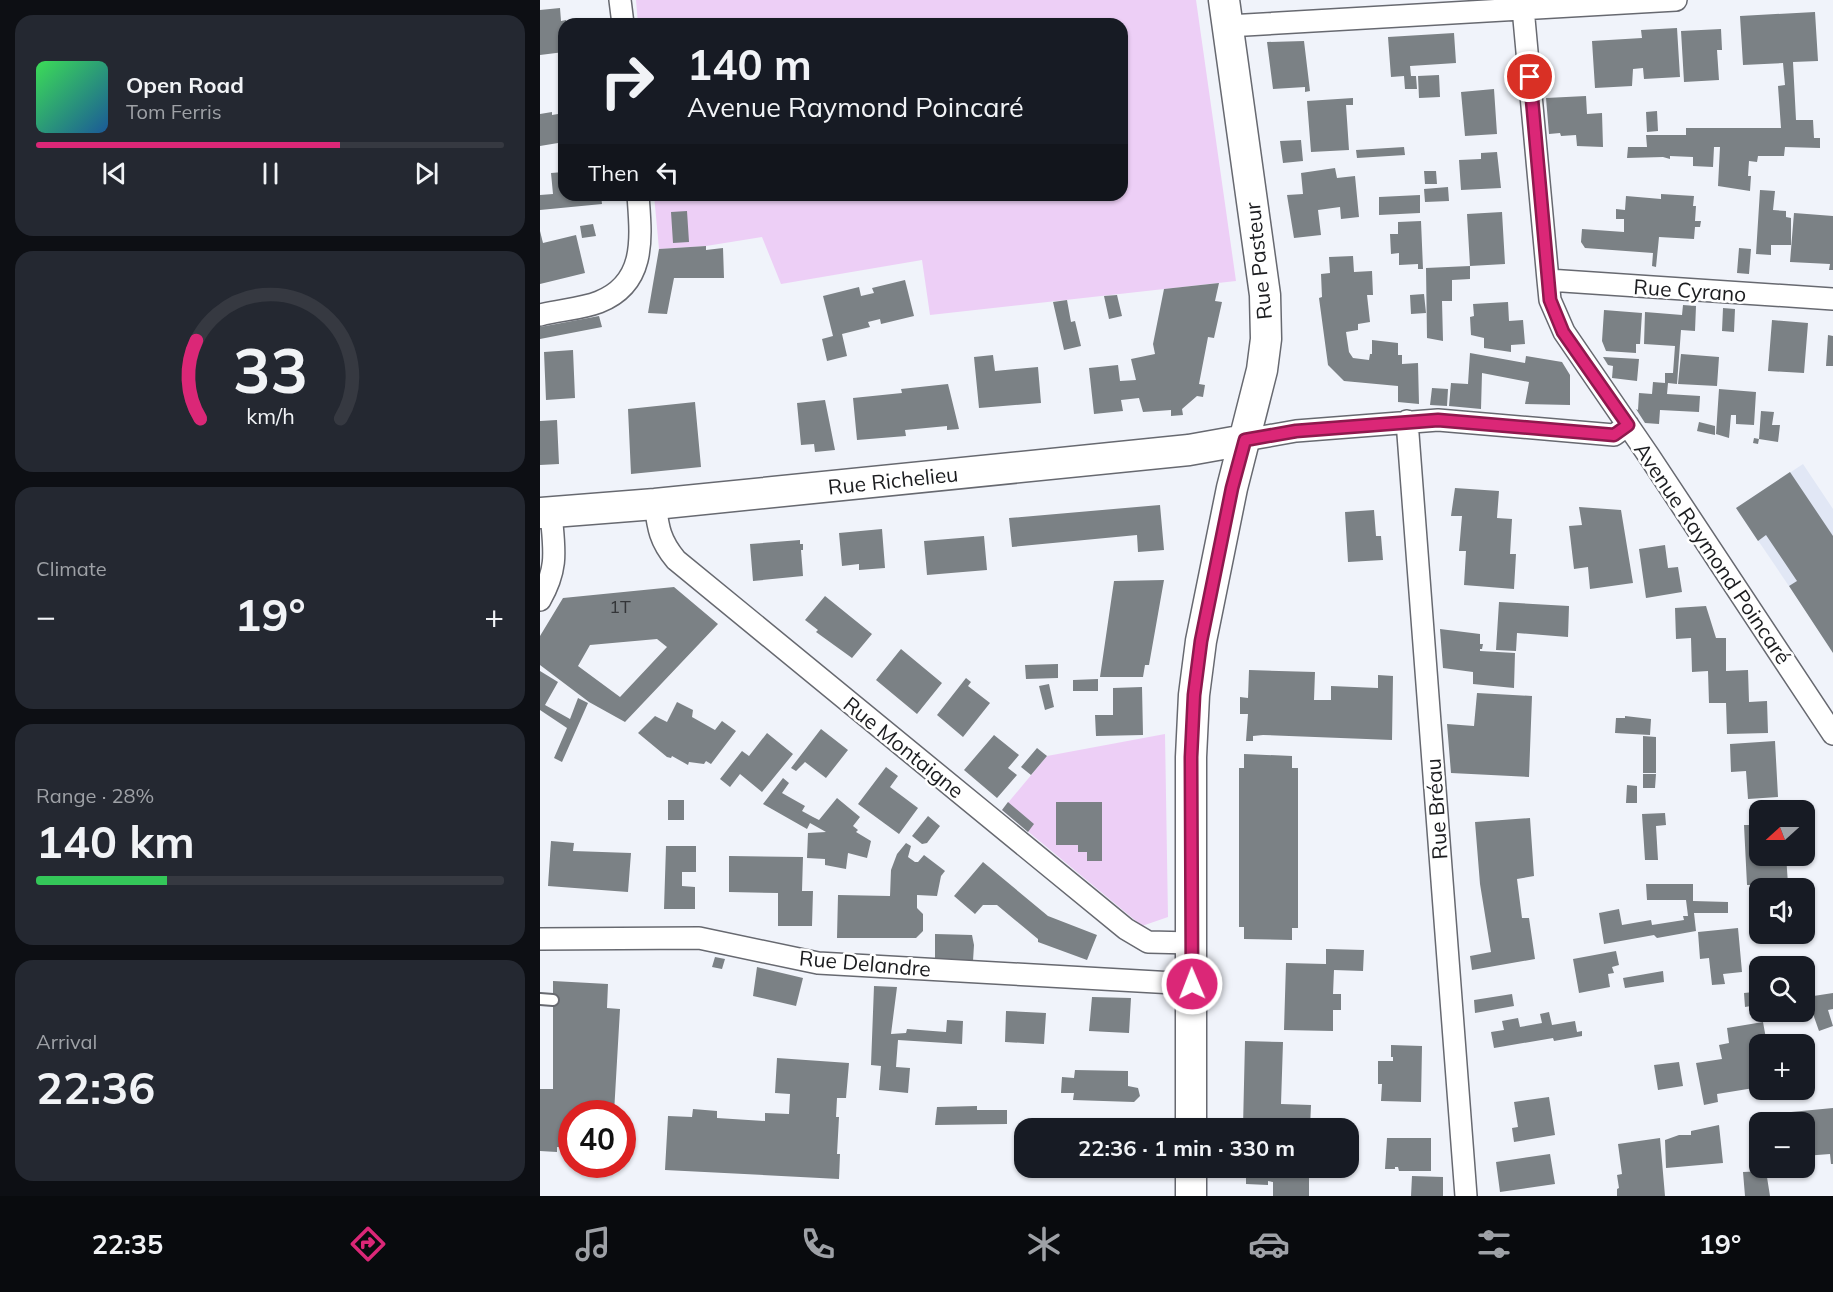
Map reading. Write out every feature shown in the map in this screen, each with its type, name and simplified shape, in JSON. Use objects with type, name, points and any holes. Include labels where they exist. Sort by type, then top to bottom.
[{"type":"street","points":[[621,0],[622,18]]},
{"type":"street","points":[[1226,13],[1523,8],[1676,0]]},
{"type":"street","points":[[1523,8],[1550,300],[1563,332],[1628,425]]},
{"type":"street","name":"Rue Pasteur","points":[[1191,1118],[1191,757],[1194,695],[1201,641],[1232,488],[1262,370],[1266,339],[1265,295],[1226,13]]},
{"type":"street","points":[[540,315],[599,302],[620,290],[635,269],[640,247],[638,201]]},
{"type":"street","name":"Rue Cyrano","points":[[1548,280],[1833,299]]},
{"type":"street","name":"Avenue Raymond Poincaré","points":[[1245,440],[1296,431],[1407,421],[1438,420],[1614,435],[1628,425],[1833,734]]},
{"type":"street","name":"Rue Bréau","points":[[1407,421],[1466,1196]]},
{"type":"street","name":"Rue Richelieu","points":[[546,513],[1189,450],[1245,440]]},
{"type":"street","name":"Rue Montaigne","points":[[655,504],[658,528],[664,547],[676,561],[1126,929],[1148,942],[1192,943]]},
{"type":"street","points":[[540,600],[550,582],[555,561],[546,513]]},
{"type":"street","name":"Rue Delandre","points":[[540,939],[699,938],[818,963],[1192,984]]},
{"type":"street","points":[[1191,1178],[1191,1196]]},
{"type":"lane","points":[[540,999],[553,1000]]},
{"type":"shaded area","points":[[636,0],[1196,0],[1236,281],[930,315],[922,260],[781,284],[762,237],[706,246],[659,249],[655,201],[1128,201],[1128,18],[638,18]]},
{"type":"shaded area","points":[[1803,464],[1833,509],[1833,651],[1736,508]]},
{"type":"shaded area","points":[[1165,734],[1168,917],[1142,926],[1002,810],[1047,756]]},
{"type":"building","points":[[560,8],[558,53],[540,55],[540,10]]},
{"type":"building","points":[[1815,12],[1818,61],[1793,62],[1796,120],[1813,120],[1814,138],[1820,138],[1820,148],[1785,147],[1784,156],[1758,156],[1757,162],[1749,161],[1750,191],[1718,186],[1720,147],[1714,147],[1713,167],[1693,166],[1693,157],[1627,158],[1628,147],[1647,147],[1646,135],[1686,135],[1686,128],[1781,128],[1778,86],[1785,85],[1783,63],[1743,65],[1740,16]]},
{"type":"building","points":[[1677,28],[1680,77],[1644,79],[1643,68],[1633,69],[1632,86],[1595,88],[1592,41],[1642,38],[1641,30]]},
{"type":"building","points":[[1721,29],[1722,50],[1717,50],[1719,80],[1684,82],[1681,31]]},
{"type":"building","points":[[1454,33],[1456,63],[1410,66],[1411,76],[1416,76],[1417,89],[1405,89],[1404,76],[1391,77],[1388,37]]},
{"type":"building","points":[[1304,41],[1310,91],[1305,92],[1305,87],[1273,89],[1267,42]]},
{"type":"building","points":[[1439,75],[1440,97],[1419,98],[1418,76]]},
{"type":"building","points":[[1494,89],[1497,134],[1465,136],[1461,92]]},
{"type":"building","points":[[1586,96],[1587,114],[1602,113],[1603,147],[1577,146],[1576,135],[1549,134],[1546,98]]},
{"type":"building","points":[[1353,98],[1353,105],[1346,105],[1349,150],[1311,152],[1307,101]]},
{"type":"building","points":[[1657,111],[1658,131],[1647,132],[1646,112]]},
{"type":"building","points":[[552,112],[552,115],[558,114],[558,143],[540,146],[540,114]]},
{"type":"building","points":[[1301,140],[1303,161],[1283,163],[1280,141]]},
{"type":"building","points":[[1404,147],[1405,155],[1357,158],[1356,150]]},
{"type":"building","points":[[1497,152],[1501,188],[1461,190],[1459,160],[1481,159],[1481,153]]},
{"type":"building","points":[[1335,168],[1337,178],[1355,176],[1359,217],[1341,219],[1340,207],[1318,210],[1321,235],[1294,238],[1287,195],[1303,194],[1301,173]]},
{"type":"building","points":[[1424,171],[1436,171],[1437,184],[1425,184]]},
{"type":"building","points":[[558,172],[558,201],[602,201],[602,204],[540,210],[540,195],[553,194],[551,173]]},
{"type":"building","points":[[1448,187],[1449,201],[1425,202],[1424,189]]},
{"type":"building","points":[[1760,190],[1775,191],[1773,210],[1786,211],[1786,217],[1791,218],[1791,245],[1771,245],[1771,255],[1756,254]]},
{"type":"building","points":[[1661,194],[1694,196],[1695,221],[1701,221],[1700,227],[1695,227],[1694,239],[1659,237],[1656,267],[1652,266],[1653,253],[1585,248],[1581,242],[1582,229],[1624,232],[1624,219],[1616,219],[1616,209],[1625,210],[1626,196],[1661,199]]},
{"type":"building","points":[[1420,195],[1420,213],[1379,215],[1379,197]]},
{"type":"building","points":[[687,211],[689,242],[673,243],[671,212]]},
{"type":"building","points":[[1502,212],[1505,264],[1470,266],[1467,214]]},
{"type":"building","points":[[1794,213],[1833,216],[1833,270],[1829,270],[1830,264],[1790,262]]},
{"type":"building","points":[[1421,221],[1423,269],[1418,269],[1418,264],[1399,265],[1399,253],[1391,254],[1390,234],[1398,234],[1398,222]]},
{"type":"building","points":[[593,224],[596,236],[582,238],[580,226]]},
{"type":"building","points":[[540,231],[543,243],[576,235],[585,273],[540,284]]},
{"type":"building","points":[[706,246],[706,250],[723,248],[724,278],[674,278],[667,314],[648,313],[659,249]]},
{"type":"building","points":[[1739,248],[1751,249],[1749,274],[1737,273]]},
{"type":"building","points":[[1353,256],[1354,272],[1372,271],[1373,295],[1367,295],[1370,322],[1358,324],[1358,330],[1346,332],[1349,352],[1353,358],[1369,360],[1372,354],[1372,340],[1398,343],[1398,355],[1402,355],[1402,364],[1418,363],[1419,404],[1398,402],[1398,386],[1344,381],[1328,365],[1319,298],[1322,297],[1321,274],[1330,273],[1329,257]]},
{"type":"building","points":[[1470,266],[1470,279],[1452,280],[1452,301],[1442,301],[1443,341],[1427,338],[1426,268]]},
{"type":"building","points":[[905,280],[914,316],[881,324],[880,319],[868,322],[870,327],[842,334],[847,356],[827,361],[822,339],[833,336],[823,296],[859,287],[861,296],[874,293],[872,288]]},
{"type":"building","points":[[1219,283],[1215,301],[1222,302],[1214,338],[1208,337],[1199,384],[1205,385],[1203,397],[1197,396],[1182,409],[1183,415],[1171,416],[1171,410],[1143,412],[1139,398],[1121,400],[1123,411],[1094,414],[1089,368],[1118,365],[1120,381],[1136,380],[1131,359],[1155,354],[1153,344],[1164,289]]},
{"type":"building","points":[[1424,294],[1426,313],[1411,314],[1410,295]]},
{"type":"building","points":[[1117,295],[1122,316],[1109,319],[1104,296]]},
{"type":"building","points":[[1067,300],[1071,322],[1075,321],[1081,346],[1064,350],[1053,302]]},
{"type":"building","points":[[1508,302],[1509,321],[1523,320],[1525,344],[1511,345],[1511,352],[1484,348],[1484,338],[1471,335],[1470,317],[1474,316],[1473,304]]},
{"type":"building","points":[[1683,305],[1696,306],[1695,331],[1681,330],[1677,384],[1668,383],[1667,394],[1700,396],[1699,412],[1660,410],[1659,424],[1645,423],[1636,409],[1638,410],[1639,393],[1652,394],[1653,382],[1665,383],[1665,373],[1673,373],[1675,346],[1644,344],[1645,312],[1682,315]]},
{"type":"building","points":[[1723,308],[1735,309],[1734,332],[1722,331]]},
{"type":"building","points":[[1604,310],[1642,313],[1640,344],[1636,344],[1636,353],[1606,351],[1602,341]]},
{"type":"building","points":[[599,316],[602,327],[540,339],[540,327]]},
{"type":"building","points":[[1772,320],[1808,323],[1804,373],[1768,371]]},
{"type":"building","points":[[1828,335],[1833,336],[1833,366],[1826,366]]},
{"type":"building","points":[[573,350],[575,398],[546,400],[544,352]]},
{"type":"building","points":[[1470,353],[1525,363],[1526,356],[1562,362],[1570,375],[1570,405],[1525,404],[1529,382],[1482,373],[1481,409],[1449,406],[1451,383],[1468,384]]},
{"type":"building","points":[[1681,354],[1719,357],[1717,386],[1678,384]]},
{"type":"building","points":[[993,355],[995,371],[1038,367],[1041,403],[979,408],[974,357]]},
{"type":"building","points":[[1603,357],[1639,359],[1637,381],[1612,378],[1613,366],[1608,365]]},
{"type":"building","points":[[948,384],[959,429],[947,430],[947,426],[905,430],[906,436],[857,440],[853,398],[902,393],[901,389]]},
{"type":"building","points":[[1432,388],[1448,389],[1447,406],[1430,405]]},
{"type":"building","points":[[1719,389],[1756,392],[1754,425],[1736,424],[1736,415],[1731,415],[1729,438],[1716,434]]},
{"type":"building","points":[[825,400],[835,450],[815,452],[814,444],[801,445],[797,403]]},
{"type":"building","points":[[695,402],[701,467],[631,474],[628,409]]},
{"type":"building","points":[[1761,411],[1774,412],[1772,425],[1780,425],[1778,442],[1759,439]]},
{"type":"building","points":[[557,420],[559,464],[540,465],[540,421]]},
{"type":"building","points":[[1699,422],[1715,426],[1715,435],[1697,431]]},
{"type":"building","points":[[1754,438],[1759,439],[1758,444],[1753,443]]},
{"type":"building","points":[[1790,472],[1833,536],[1833,653],[1789,586],[1797,581],[1766,535],[1758,541],[1736,508]]},
{"type":"building","points":[[1455,488],[1499,491],[1497,518],[1512,519],[1510,554],[1516,554],[1514,589],[1464,585],[1466,551],[1459,551],[1462,516],[1451,516]]},
{"type":"building","points":[[1160,505],[1164,550],[1138,552],[1137,535],[1012,547],[1009,518]]},
{"type":"building","points":[[1579,507],[1621,510],[1633,583],[1590,589],[1588,567],[1574,569],[1569,526],[1582,525]]},
{"type":"building","points":[[1374,510],[1376,536],[1381,536],[1383,560],[1348,562],[1345,512]]},
{"type":"building","points":[[882,529],[885,568],[859,570],[859,564],[842,566],[839,533]]},
{"type":"building","points":[[984,536],[987,570],[927,575],[924,541]]},
{"type":"building","points":[[800,540],[800,544],[803,544],[803,550],[801,550],[803,576],[753,581],[750,544]]},
{"type":"building","points":[[1665,545],[1668,568],[1678,567],[1682,592],[1646,598],[1639,549]]},
{"type":"building","points":[[1164,580],[1149,665],[1145,665],[1143,677],[1100,677],[1114,581]]},
{"type":"building","points":[[674,587],[718,624],[625,722],[589,702],[540,665],[540,636],[563,598]],"holes":[[[657,639],[667,647],[620,697],[578,666],[590,645]]]},
{"type":"building","points":[[825,596],[872,634],[852,658],[816,632],[818,630],[805,620]]},
{"type":"building","points":[[1499,602],[1569,606],[1568,637],[1517,633],[1516,651],[1496,650]]},
{"type":"building","points":[[1706,606],[1716,638],[1726,638],[1726,671],[1748,670],[1749,702],[1767,701],[1768,733],[1727,734],[1726,703],[1709,703],[1708,671],[1692,672],[1691,638],[1676,639],[1675,608]]},
{"type":"building","points":[[1440,629],[1480,634],[1480,644],[1483,644],[1480,651],[1515,653],[1514,688],[1473,684],[1473,672],[1443,668]]},
{"type":"building","points":[[901,649],[942,683],[917,714],[876,680]]},
{"type":"building","points":[[1058,664],[1058,678],[1026,679],[1025,665]]},
{"type":"building","points":[[1249,670],[1315,672],[1314,700],[1331,700],[1331,686],[1378,688],[1378,675],[1393,676],[1392,740],[1263,735],[1253,736],[1253,741],[1246,741],[1248,714],[1240,714],[1240,697],[1248,698]]},
{"type":"building","points":[[540,671],[558,682],[545,705],[570,719],[578,698],[588,703],[562,762],[554,758],[567,728],[540,710]]},
{"type":"building","points":[[966,678],[971,682],[968,686],[990,703],[963,737],[937,715]]},
{"type":"building","points":[[1098,679],[1098,691],[1073,691],[1073,680]]},
{"type":"building","points":[[1049,684],[1054,707],[1045,710],[1039,686]]},
{"type":"building","points":[[1142,687],[1143,735],[1096,736],[1095,715],[1113,715],[1113,688]]},
{"type":"building","points":[[1477,693],[1532,696],[1529,777],[1451,773],[1447,724],[1474,726]]},
{"type":"building","points":[[677,702],[693,710],[692,717],[715,730],[722,721],[736,731],[711,764],[706,761],[704,764],[689,762],[688,765],[672,756],[667,757],[638,733],[655,716],[667,722]]},
{"type":"building","points":[[1625,716],[1651,719],[1650,735],[1615,733],[1616,718],[1625,718]]},
{"type":"building","points":[[821,729],[848,750],[826,778],[805,762],[796,771],[791,768]]},
{"type":"building","points":[[767,733],[793,754],[762,792],[740,774],[730,787],[720,779],[742,751],[749,756]]},
{"type":"building","points":[[994,735],[1019,755],[1008,768],[1017,775],[997,798],[964,770]]},
{"type":"building","points":[[1643,736],[1656,737],[1656,773],[1643,773]]},
{"type":"building","points":[[1775,741],[1778,797],[1748,799],[1746,771],[1731,772],[1730,744]]},
{"type":"building","points":[[1037,748],[1047,756],[1031,775],[1021,767]]},
{"type":"building","points":[[1244,754],[1292,756],[1292,768],[1298,768],[1298,928],[1292,928],[1292,940],[1244,939],[1244,927],[1239,927],[1239,768],[1244,768]]},
{"type":"building","points":[[886,767],[898,776],[890,787],[918,808],[899,834],[858,804]]},
{"type":"building","points":[[1643,774],[1656,774],[1655,788],[1643,788]]},
{"type":"building","points":[[783,778],[789,783],[782,793],[805,806],[802,811],[813,817],[819,820],[837,798],[860,817],[853,826],[858,830],[856,832],[871,841],[867,858],[848,853],[846,869],[825,865],[825,859],[807,858],[808,833],[826,832],[810,823],[807,829],[763,804]]},
{"type":"building","points":[[1627,785],[1637,786],[1637,803],[1626,803]]},
{"type":"building","points":[[668,800],[684,800],[684,820],[668,820]]},
{"type":"building","points":[[1008,802],[1034,824],[1028,832],[1002,810]]},
{"type":"building","points":[[1056,802],[1102,802],[1102,861],[1087,861],[1087,852],[1078,852],[1078,845],[1056,845]]},
{"type":"building","points":[[1665,813],[1666,825],[1656,826],[1658,860],[1645,860],[1642,814]]},
{"type":"building","points":[[928,816],[940,826],[927,843],[922,844],[912,836]]},
{"type":"building","points":[[1530,818],[1534,876],[1517,879],[1522,918],[1529,918],[1535,959],[1472,970],[1470,956],[1491,952],[1480,884],[1475,822]]},
{"type":"building","points":[[1744,825],[1749,825],[1749,866],[1787,866],[1788,878],[1749,878],[1749,885],[1747,885]]},
{"type":"building","points":[[551,841],[574,843],[573,851],[631,853],[628,892],[548,886]]},
{"type":"building","points":[[906,843],[911,846],[908,857],[918,862],[924,855],[945,871],[941,876],[937,896],[917,895],[917,908],[923,914],[923,931],[916,938],[837,938],[838,895],[890,896],[891,870],[897,854]]},
{"type":"building","points":[[666,846],[696,846],[696,872],[682,872],[682,886],[695,887],[695,909],[664,909]]},
{"type":"building","points":[[729,856],[803,857],[802,891],[813,891],[812,926],[778,926],[778,893],[729,892]]},
{"type":"building","points":[[983,862],[1048,916],[1097,935],[1087,960],[1038,942],[1038,939],[997,905],[983,905],[975,914],[954,896]]},
{"type":"building","points":[[1646,884],[1693,884],[1693,901],[1728,902],[1728,913],[1694,913],[1696,931],[1657,938],[1654,935],[1604,944],[1599,913],[1619,909],[1622,925],[1651,920],[1652,925],[1684,920],[1683,916],[1688,916],[1686,900],[1647,900]]},
{"type":"building","points":[[1738,928],[1742,972],[1723,974],[1725,984],[1712,985],[1709,958],[1700,959],[1698,932]]},
{"type":"building","points":[[935,934],[972,935],[973,961],[935,960]]},
{"type":"building","points":[[1326,949],[1364,950],[1363,971],[1334,970],[1333,994],[1341,994],[1341,1010],[1333,1010],[1333,1031],[1284,1030],[1286,963],[1326,964]]},
{"type":"building","points":[[1616,951],[1619,965],[1612,967],[1614,973],[1608,974],[1610,987],[1579,993],[1573,959]]},
{"type":"building","points":[[715,957],[725,959],[722,969],[712,967]]},
{"type":"building","points":[[757,967],[803,978],[796,1006],[753,996]]},
{"type":"building","points":[[1663,971],[1664,982],[1625,988],[1623,978]]},
{"type":"building","points":[[553,981],[608,984],[607,1008],[620,1009],[615,1100],[558,1100],[557,1152],[540,1151],[540,1089],[553,1089]]},
{"type":"building","points":[[874,986],[897,987],[891,1034],[906,1033],[907,1029],[946,1032],[947,1020],[963,1021],[962,1044],[898,1040],[896,1067],[910,1068],[908,1093],[879,1090],[881,1066],[871,1065]]},
{"type":"building","points":[[1749,992],[1749,1006],[1745,1007],[1744,993]]},
{"type":"building","points":[[1833,993],[1833,1009],[1828,1010],[1833,1026],[1819,1031],[1815,1020],[1815,996]]},
{"type":"building","points":[[1512,994],[1514,1006],[1475,1013],[1474,1000]]},
{"type":"building","points":[[1092,997],[1131,998],[1129,1033],[1089,1031]]},
{"type":"building","points":[[1006,1011],[1046,1013],[1044,1044],[1005,1042]]},
{"type":"building","points":[[1549,1012],[1552,1025],[1575,1021],[1577,1032],[1582,1031],[1582,1036],[1554,1041],[1553,1038],[1494,1048],[1491,1032],[1504,1030],[1502,1021],[1518,1018],[1520,1027],[1542,1023],[1540,1014]]},
{"type":"building","points":[[1763,1022],[1765,1034],[1749,1034],[1749,1089],[1717,1094],[1718,1102],[1704,1105],[1696,1063],[1722,1059],[1719,1045],[1729,1043],[1727,1028]]},
{"type":"building","points":[[1245,1041],[1283,1042],[1281,1104],[1311,1105],[1310,1118],[1243,1118]]},
{"type":"building","points":[[1391,1045],[1422,1046],[1421,1102],[1381,1101],[1382,1084],[1378,1084],[1378,1061],[1393,1061]]},
{"type":"building","points":[[777,1058],[849,1063],[846,1098],[837,1098],[839,1179],[665,1170],[668,1116],[692,1117],[693,1109],[717,1111],[717,1118],[765,1121],[765,1113],[789,1114],[790,1094],[775,1093]]},
{"type":"building","points":[[1679,1062],[1683,1086],[1658,1090],[1654,1065]]},
{"type":"building","points":[[1075,1070],[1128,1071],[1128,1086],[1138,1088],[1140,1096],[1134,1102],[1073,1100],[1074,1093],[1061,1093],[1062,1077],[1074,1078]]},
{"type":"building","points":[[1549,1097],[1555,1135],[1514,1142],[1512,1128],[1518,1127],[1514,1102]]},
{"type":"building","points":[[977,1106],[977,1110],[1007,1110],[1007,1124],[935,1125],[937,1107]]},
{"type":"building","points":[[1833,1108],[1833,1164],[1831,1164],[1830,1154],[1815,1155],[1815,1112],[1792,1112]]},
{"type":"building","points":[[1719,1125],[1723,1163],[1666,1168],[1665,1140],[1679,1135],[1691,1135],[1691,1131]]},
{"type":"building","points":[[1387,1138],[1431,1138],[1431,1171],[1399,1171],[1398,1167],[1385,1169]]},
{"type":"building","points":[[1660,1138],[1665,1196],[1617,1196],[1619,1188],[1617,1175],[1622,1174],[1618,1144]]},
{"type":"building","points":[[1550,1154],[1555,1184],[1500,1192],[1496,1162]]},
{"type":"building","points":[[1743,1172],[1749,1172],[1749,1178],[1767,1178],[1770,1196],[1745,1196]]},
{"type":"building","points":[[1412,1176],[1443,1177],[1443,1196],[1411,1196]]},
{"type":"building","points":[[1246,1178],[1309,1178],[1309,1196],[1273,1196],[1273,1182],[1268,1181],[1268,1185],[1246,1184]]},
{"type":"route","points":[[1192,984],[1191,757],[1194,695],[1201,641],[1232,488],[1245,440],[1296,431],[1407,421],[1438,420],[1614,435],[1628,425],[1563,332],[1550,300],[1530,77]]}]
